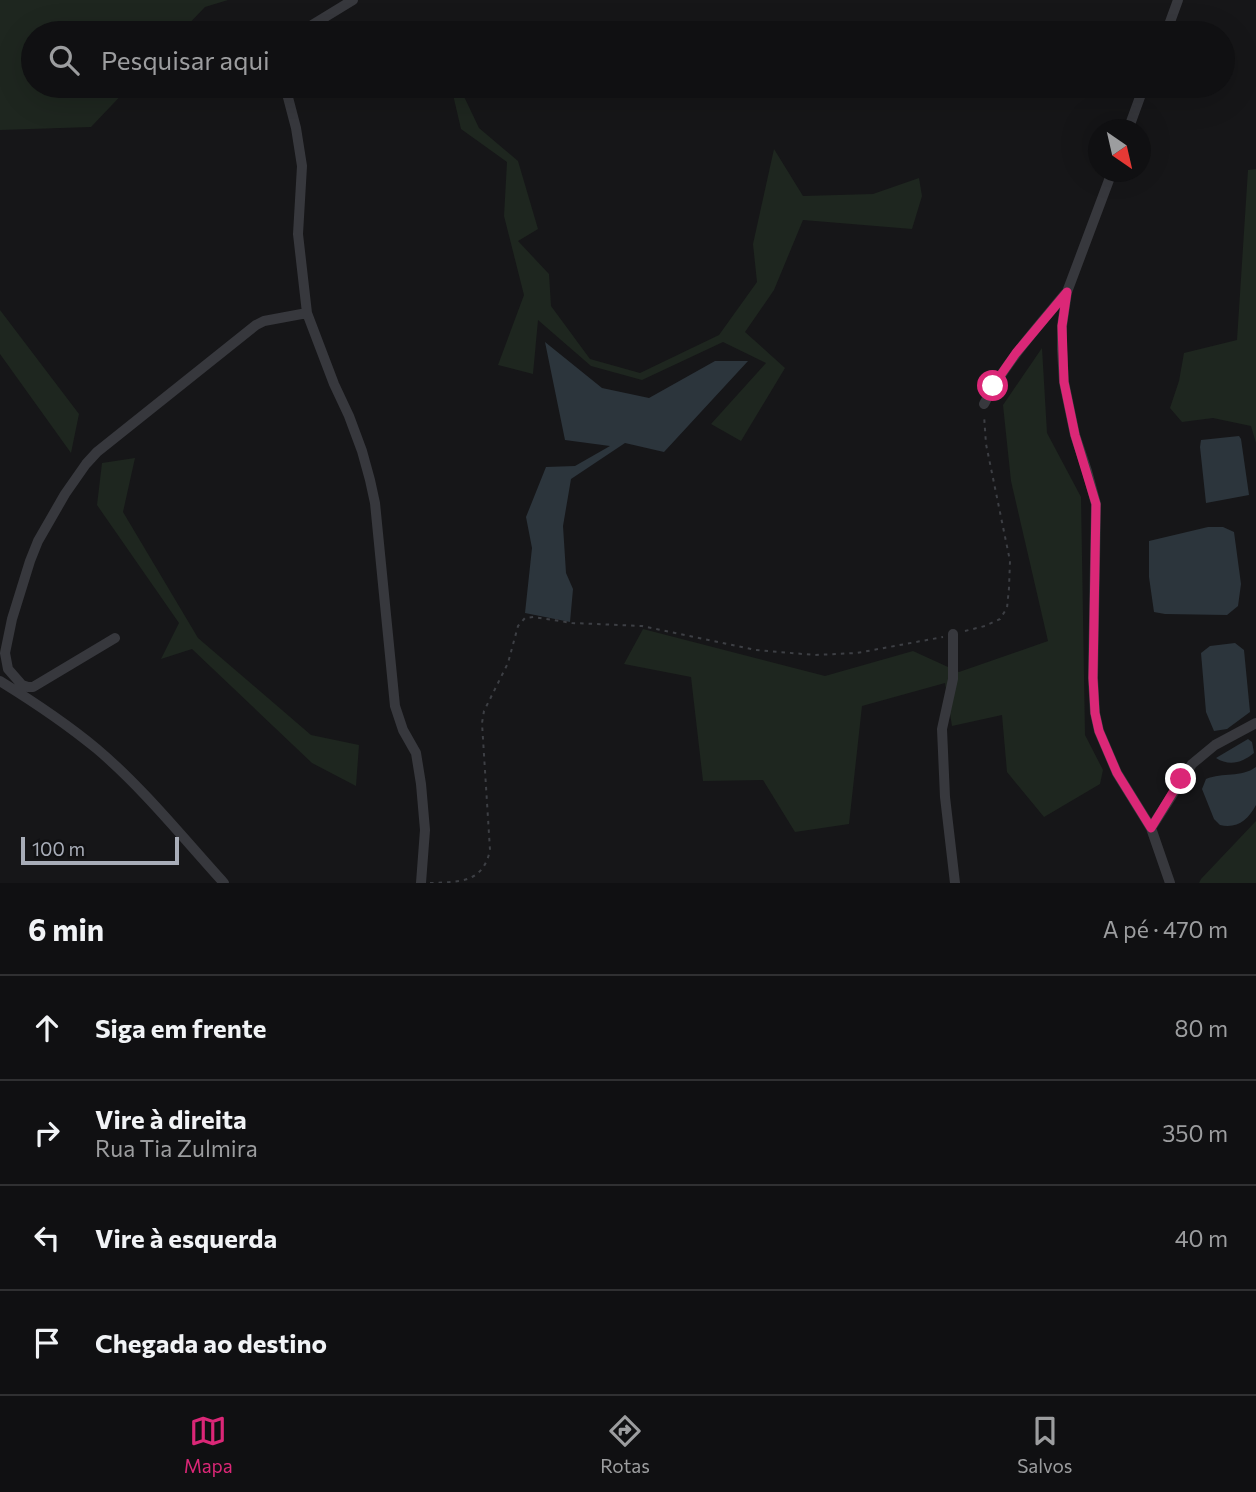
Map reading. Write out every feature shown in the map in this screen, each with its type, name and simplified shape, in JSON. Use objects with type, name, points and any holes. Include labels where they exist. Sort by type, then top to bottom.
[{"type":"street","points":[[319,21],[353,0]]},
{"type":"street","points":[[1170,21],[1178,0]]},
{"type":"street","points":[[288,98],[302,166],[298,234],[307,313],[362,451],[375,503],[395,706],[403,730],[416,753],[421,784],[425,830],[421,883]]},
{"type":"street","points":[[1132,119],[1140,98]]},
{"type":"street","points":[[1108,182],[1067,292],[1062,326],[1064,382],[1075,435],[1096,504],[1093,678],[1095,713],[1099,731],[1117,773],[1151,828],[1170,883]]},
{"type":"street","points":[[984,404],[1016,353],[1067,292]]},
{"type":"street","points":[[114,638],[33,687],[22,685],[8,669],[5,653],[12,619],[30,561],[49,519],[97,452],[177,387],[256,325],[307,313]]},
{"type":"street","points":[[953,634],[953,679],[943,729],[945,797],[955,883]]},
{"type":"street","points":[[0,681],[54,716],[99,751],[141,792],[224,883]]},
{"type":"street","points":[[1151,828],[1192,764],[1215,746],[1256,723]]},
{"type":"path","points":[[421,883],[459,882],[473,878],[487,865],[490,850],[482,723],[484,711],[508,663],[518,626],[525,618],[642,626],[756,650],[815,655],[857,653],[921,642],[1000,619],[1007,608],[1010,561],[986,444],[984,404]]},
{"type":"shaded area","points":[[0,0],[228,0],[205,7],[192,21],[21,21],[21,98],[119,98],[91,127],[0,130]]},
{"type":"shaded area","points":[[454,98],[465,98],[479,128],[518,161],[538,229],[518,241],[549,274],[551,306],[590,359],[640,373],[719,335],[757,282],[753,244],[774,149],[803,196],[873,194],[919,178],[922,196],[912,229],[803,220],[774,290],[745,332],[785,368],[741,441],[711,424],[766,363],[723,342],[642,380],[591,366],[538,320],[533,374],[498,365],[524,295],[504,216],[507,162],[461,129]]},
{"type":"shaded area","points":[[1256,169],[1256,443],[1251,426],[1213,418],[1182,422],[1170,408],[1184,353],[1237,340],[1248,170]]},
{"type":"shaded area","points":[[0,310],[79,414],[71,453],[0,354]]},
{"type":"shaded area","points":[[545,342],[602,388],[649,398],[715,361],[748,361],[664,452],[625,443],[571,479],[563,526],[566,573],[573,589],[570,622],[525,613],[532,548],[526,517],[546,467],[575,466],[610,446],[565,440]]},
{"type":"shaded area","points":[[1042,348],[1047,433],[1081,497],[1085,735],[1103,770],[1100,784],[1044,817],[1007,772],[1002,715],[952,726],[945,683],[862,706],[849,824],[795,832],[763,780],[703,781],[691,677],[624,664],[643,629],[825,676],[913,651],[959,672],[1048,641],[1011,481],[1003,405]]},
{"type":"shaded area","points":[[1239,436],[1249,495],[1206,503],[1201,440]]},
{"type":"shaded area","points":[[135,458],[123,512],[198,638],[311,735],[359,745],[356,786],[312,763],[192,649],[161,659],[179,623],[97,505],[102,463]]},
{"type":"shaded area","points":[[1208,527],[1223,527],[1234,532],[1241,584],[1238,606],[1227,615],[1154,612],[1149,577],[1149,541]]},
{"type":"shaded area","points":[[1235,643],[1244,650],[1250,712],[1227,729],[1214,731],[1206,712],[1201,653],[1210,646]]},
{"type":"shaded area","points":[[1248,739],[1252,742],[1254,753],[1245,759],[1231,763],[1216,758]]},
{"type":"shaded area","points":[[1256,767],[1256,805],[1253,810],[1246,819],[1237,824],[1220,825],[1214,819],[1202,789],[1206,779],[1244,773]]},
{"type":"shaded area","points":[[1256,821],[1256,883],[1199,883],[1201,879]]},
{"type":"route","points":[[993,386],[1016,353],[1067,292],[1062,326],[1064,382],[1075,435],[1096,504],[1093,678],[1099,731],[1117,773],[1151,828],[1181,779]]}]
